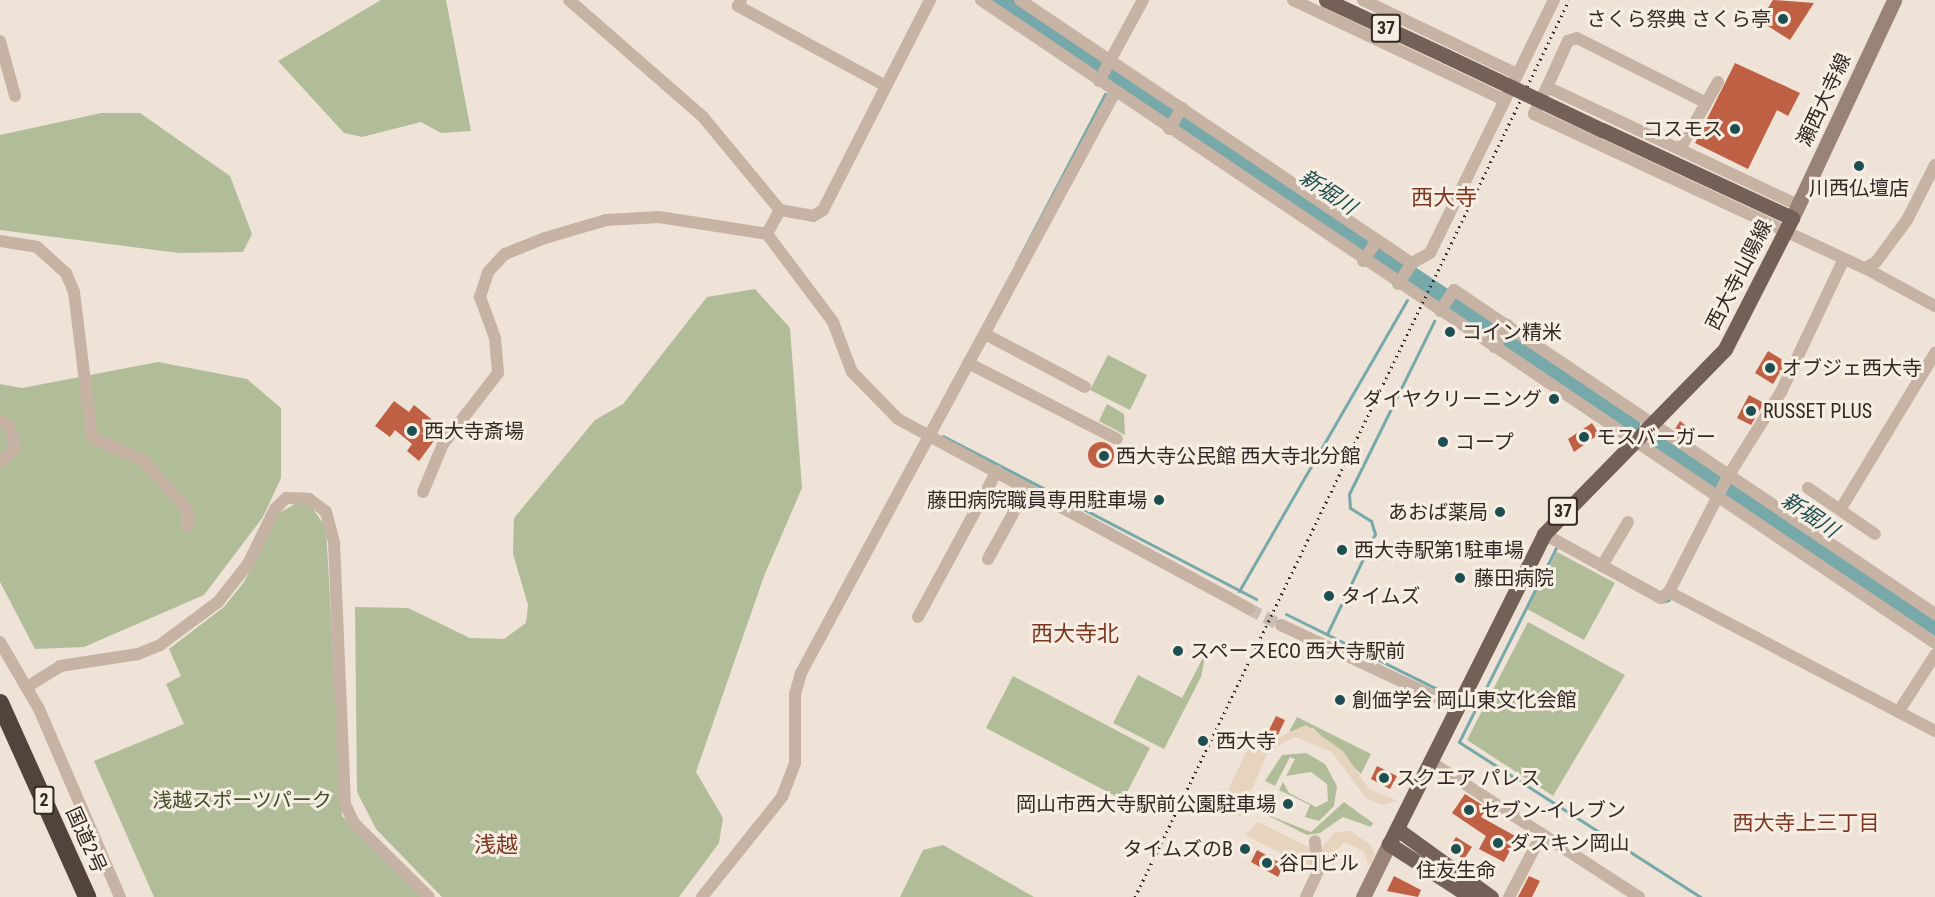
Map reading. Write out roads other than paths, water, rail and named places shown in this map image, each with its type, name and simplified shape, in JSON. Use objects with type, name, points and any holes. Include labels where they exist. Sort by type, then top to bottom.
[{"type":"highway","name":"国道2号","points":[[0,703],[87,897]]},
{"type":"main road","name":"西大寺山陽線","points":[[1326,0],[1792,218],[1730,343],[1544,534],[1389,844]]},
{"type":"main road","name":"瀬西大寺線","points":[[1792,218],[1894,0]]},
{"type":"main road","points":[[1397,829],[1491,897]]},
{"type":"main road","points":[[1363,897],[1389,844],[1471,897]]},
{"type":"street","points":[[569,0],[703,117],[780,210],[813,216],[823,210],[930,0]]},
{"type":"street","points":[[741,0],[738,6],[886,86]]},
{"type":"street","points":[[981,0],[1719,495],[1935,643]]},
{"type":"street","points":[[1020,0],[1411,264]]},
{"type":"street","points":[[1101,79],[1143,0]]},
{"type":"street","points":[[1293,0],[1505,100]]},
{"type":"street","points":[[1364,0],[1518,74]]},
{"type":"street","points":[[1400,282],[1411,264],[1430,253],[1554,0]]},
{"type":"street","points":[[1706,103],[1577,38],[1568,41],[1534,114],[1792,218]]},
{"type":"street","points":[[0,41],[15,96]]},
{"type":"street","points":[[1680,149],[1718,81]]},
{"type":"street","points":[[1547,87],[1680,149],[1792,218],[1844,259],[1935,306]]},
{"type":"street","points":[[702,897],[790,780],[798,742],[795,694],[801,673],[1115,92]]},
{"type":"street","points":[[1171,127],[1181,109]]},
{"type":"street","points":[[1865,268],[1876,262],[1907,220],[1935,165]]},
{"type":"street","points":[[766,234],[780,210]]},
{"type":"street","points":[[423,492],[443,444],[498,373],[495,338],[480,297],[488,272],[505,254],[606,220],[659,217],[766,234],[833,322],[852,372],[867,392],[898,419],[1249,609]]},
{"type":"street","points":[[0,241],[37,247],[66,273],[74,292],[92,438],[143,460],[187,509],[187,526]]},
{"type":"street","points":[[1364,259],[1376,242]]},
{"type":"street","points":[[1544,534],[1661,598],[1669,592],[1728,477],[1780,392],[1844,259]]},
{"type":"street","points":[[1441,309],[1452,293],[1653,424],[1728,477],[1935,614]]},
{"type":"street","points":[[1496,345],[1507,327]]},
{"type":"street","points":[[984,334],[1085,387]]},
{"type":"street","points":[[1840,510],[1935,354]]},
{"type":"street","points":[[968,363],[1117,439]]},
{"type":"street","points":[[0,420],[10,427],[15,448],[0,463]]},
{"type":"street","points":[[918,617],[997,471]]},
{"type":"street","points":[[988,559],[1028,488]]},
{"type":"street","points":[[1808,488],[1875,534]]},
{"type":"street","points":[[27,687],[60,666],[138,654],[160,645],[218,602],[248,564],[275,509],[286,498],[309,499],[326,512],[334,542],[345,804],[354,823],[429,897]]},
{"type":"street","points":[[1602,566],[1628,522]]},
{"type":"street","points":[[1669,592],[1935,731]]},
{"type":"street","points":[[1281,625],[1457,707]]},
{"type":"street","points":[[0,642],[27,687],[120,897]]},
{"type":"street","points":[[1899,711],[1935,655]]},
{"type":"street","points":[[1431,762],[1639,897]]},
{"type":"street","points":[[1509,897],[1542,834]]},
{"type":"street","points":[[1306,897],[1318,871],[1315,841]]},
{"type":"waterway","name":"新堀川","points":[[999,0],[1630,423]]},
{"type":"waterway","points":[[1016,264],[1105,94]]},
{"type":"waterway","name":"新堀川","points":[[1415,286],[1419,281]]},
{"type":"waterway","points":[[1239,591],[1407,300]]},
{"type":"waterway","points":[[1327,634],[1375,534],[1371,521],[1350,508],[1349,494],[1434,321]]},
{"type":"waterway","points":[[943,436],[1256,599]]},
{"type":"waterway","name":"新堀川","points":[[1659,442],[1935,627]]},
{"type":"waterway","points":[[1557,546],[1459,742],[1700,897]]},
{"type":"waterway","points":[[1661,602],[1669,600]]},
{"type":"waterway","points":[[1286,614],[1445,693]]},
{"type":"tunnel","points":[[1249,609],[1281,625]]},
{"type":"railway","points":[[1135,897],[1569,0]]},
{"type":"place","name":"さくら祭典 さくら亭","points":[[1783,19]]},
{"type":"place","name":"コスモス","points":[[1735,129]]},
{"type":"place","name":"川西仏壇店","points":[[1859,166]]},
{"type":"place","name":"コイン精米","points":[[1450,332]]},
{"type":"place","name":"オブジェ西大寺","points":[[1770,368]]},
{"type":"place","name":"ダイヤクリーニング","points":[[1554,399]]},
{"type":"place","name":"RUSSET PLUS","points":[[1751,411]]},
{"type":"place","name":"西大寺斎場","points":[[412,431]]},
{"type":"place","name":"モスバーガー","points":[[1584,437]]},
{"type":"place","name":"コープ","points":[[1443,442]]},
{"type":"place","name":"西大寺公民館 西大寺北分館","points":[[1104,456]]},
{"type":"place","name":"藤田病院職員専用駐車場","points":[[1159,500]]},
{"type":"place","name":"あおば薬局","points":[[1500,512]]},
{"type":"place","name":"西大寺駅第1駐車場","points":[[1342,550]]},
{"type":"place","name":"藤田病院","points":[[1460,578]]},
{"type":"place","name":"タイムズ","points":[[1329,596]]},
{"type":"place","name":"スペースECO 西大寺駅前","points":[[1178,651]]},
{"type":"place","name":"創価学会 岡山東文化会館","points":[[1340,700]]},
{"type":"place","name":"西大寺","points":[[1203,741]]},
{"type":"place","name":"スクエア パレス","points":[[1384,778]]},
{"type":"place","name":"岡山市西大寺駅前公園駐車場","points":[[1288,804]]},
{"type":"place","name":"セブン-イレブン","points":[[1469,810]]},
{"type":"place","name":"ダスキン岡山","points":[[1498,843]]},
{"type":"place","name":"タイムズのB","points":[[1245,849]]},
{"type":"place","name":"住友生命","points":[[1456,849]]},
{"type":"place","name":"谷口ビル","points":[[1267,863]]},
{"type":"district","name":"西大寺","points":[[1444,198]]},
{"type":"district","name":"西大寺北","points":[[1075,634]]},
{"type":"district","name":"西大寺上三丁目","points":[[1806,823]]},
{"type":"district","name":"浅越","points":[[496,845]]},
{"type":"park label","name":"浅越スポーツパーク","points":[[242,800]]}]
